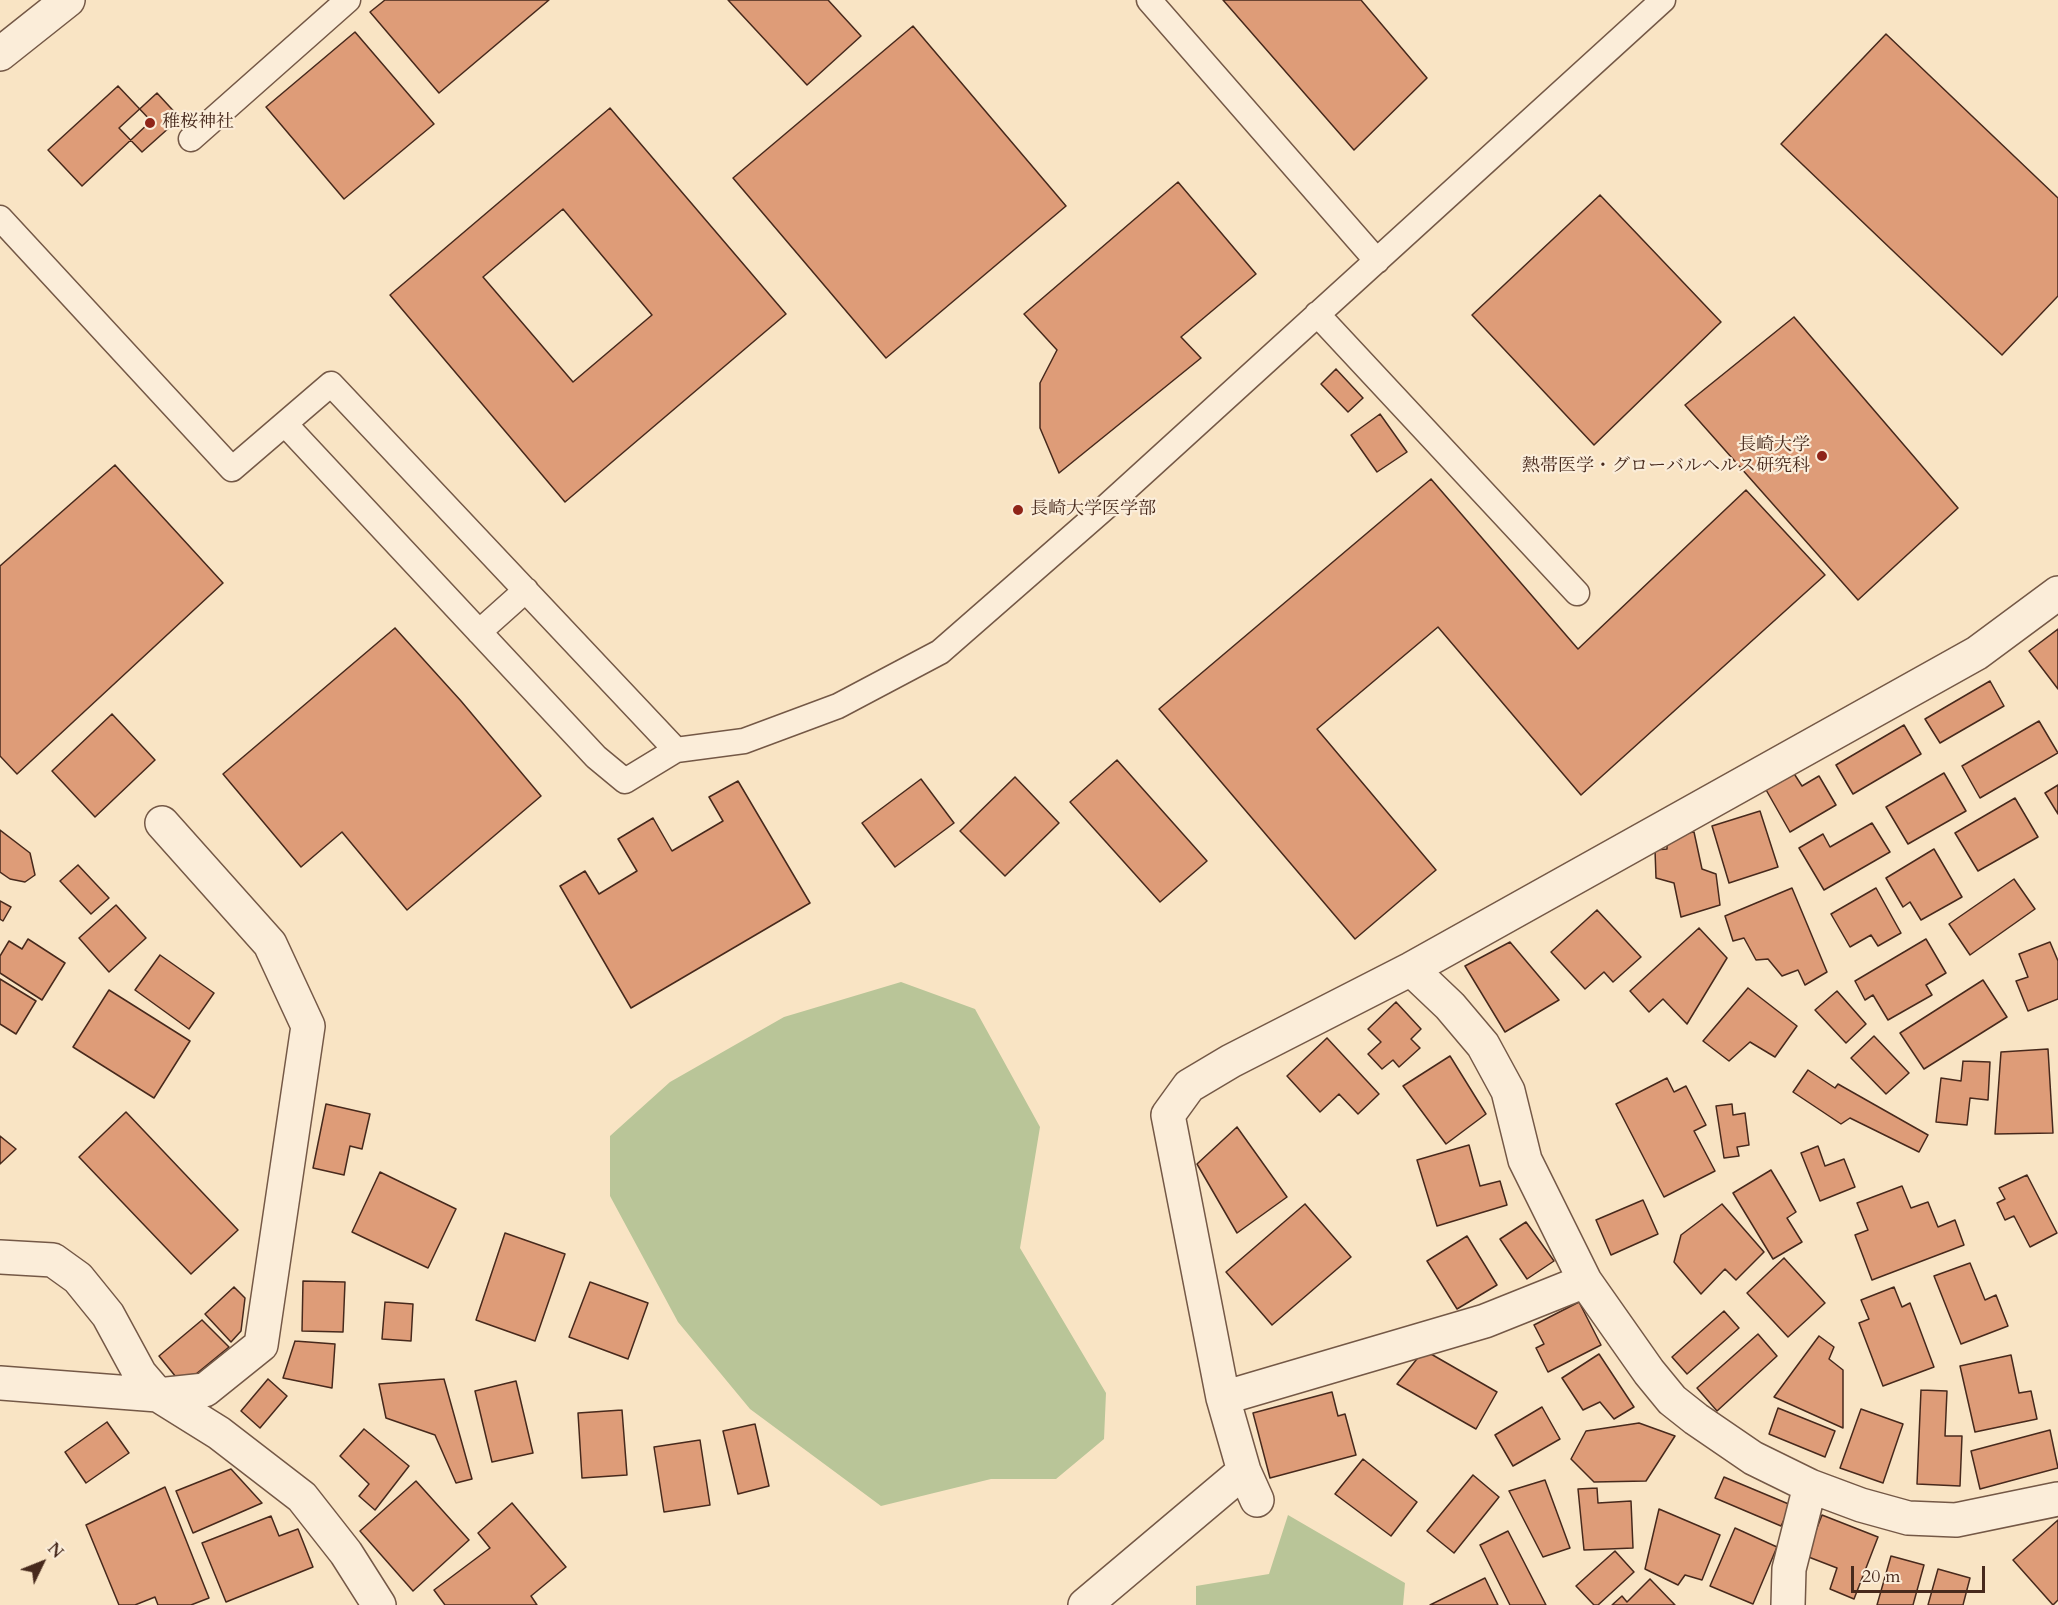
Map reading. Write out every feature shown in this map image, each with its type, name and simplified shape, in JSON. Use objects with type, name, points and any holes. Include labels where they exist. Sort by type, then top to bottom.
[{"type":"street","points":[[0,54],[68,0]]},
{"type":"street","points":[[1257,1500],[1244,1471],[1223,1398],[1168,1115],[1189,1086],[1223,1066],[1411,969],[1977,653],[2058,593]]},
{"type":"street","points":[[0,1383],[158,1395],[205,1390],[261,1345],[308,1026],[270,944],[162,823]]},
{"type":"street","points":[[1411,969],[1484,1045],[1508,1091],[1525,1160],[1585,1281],[1649,1372],[1672,1400],[1753,1458],[1810,1486],[1862,1505],[1908,1518],[1956,1520],[2058,1499]]},
{"type":"street","points":[[0,1257],[53,1260],[78,1278],[108,1315],[140,1374],[158,1395],[219,1433],[302,1497],[346,1553],[379,1605]]},
{"type":"street","points":[[1223,1398],[1485,1320],[1585,1281]]},
{"type":"street","points":[[1085,1605],[1244,1471]]},
{"type":"street","points":[[1788,1605],[1789,1569],[1810,1486]]},
{"type":"lane","points":[[191,139],[348,0]]},
{"type":"lane","points":[[1149,0],[1377,261]]},
{"type":"lane","points":[[285,424],[596,758],[625,781],[676,750],[744,741],[838,706],[940,652],[1107,506],[1663,0]]},
{"type":"lane","points":[[0,218],[232,469],[331,384],[676,750]]},
{"type":"lane","points":[[1317,314],[1577,593]]},
{"type":"lane","points":[[479,632],[526,590]]},
{"type":"green space","points":[[901,982],[975,1009],[1040,1127],[1020,1248],[1106,1393],[1104,1439],[1056,1479],[991,1479],[881,1506],[750,1409],[678,1322],[610,1196],[610,1136],[670,1082],[784,1017]]},
{"type":"green space","points":[[1288,1515],[1405,1583],[1403,1605],[1196,1605],[1196,1586],[1269,1574]]},
{"type":"building","points":[[385,0],[549,0],[439,93],[370,12]]},
{"type":"building","points":[[728,0],[828,0],[861,36],[807,85]]},
{"type":"building","points":[[1223,0],[1361,0],[1427,78],[1354,150]]},
{"type":"building","points":[[913,26],[1066,206],[886,358],[733,178]]},
{"type":"building","points":[[355,32],[434,124],[344,199],[266,107]]},
{"type":"building","points":[[1886,34],[2058,198],[2058,296],[2002,355],[1781,144]]},
{"type":"building","points":[[118,86],[151,121],[82,186],[48,150]]},
{"type":"building","name":"稚桜神社","points":[[157,93],[180,118],[142,152],[119,128]]},
{"type":"building","points":[[610,108],[786,314],[565,502],[390,295]],"holes":[[[563,209],[652,315],[573,382],[483,277]]]},
{"type":"building","points":[[1178,182],[1256,274],[1181,337],[1201,358],[1059,473],[1040,428],[1040,383],[1057,350],[1024,314]]},
{"type":"building","points":[[1600,195],[1721,322],[1594,445],[1472,315]]},
{"type":"building","name":"長崎大学 熱帯医学・グローバルヘルス研究科","points":[[1794,317],[1958,508],[1858,600],[1685,405]]},
{"type":"building","points":[[1336,369],[1363,398],[1348,412],[1321,384]]},
{"type":"building","points":[[1380,414],[1407,452],[1377,472],[1351,435]]},
{"type":"building","points":[[115,465],[223,583],[17,774],[0,756],[0,566]]},
{"type":"building","points":[[1431,479],[1578,649],[1746,490],[1825,575],[1581,795],[1438,627],[1317,729],[1436,870],[1355,939],[1159,709]]},
{"type":"building","points":[[395,628],[461,701],[541,796],[407,910],[342,832],[301,867],[223,774]]},
{"type":"building","points":[[2058,629],[2058,689],[2029,651]]},
{"type":"building","points":[[1990,681],[2004,706],[1940,743],[1925,719]]},
{"type":"building","points":[[112,714],[155,760],[95,817],[52,771]]},
{"type":"building","points":[[2039,721],[2058,753],[1980,798],[1962,766]]},
{"type":"building","points":[[1904,725],[1921,754],[1853,794],[1836,765]]},
{"type":"building","points":[[1117,760],[1207,861],[1160,902],[1070,802]]},
{"type":"building","points":[[1793,772],[1802,786],[1819,776],[1836,805],[1790,832],[1765,788]]},
{"type":"building","points":[[1944,773],[1966,811],[1908,844],[1886,807]]},
{"type":"building","points":[[1015,777],[1059,823],[1005,876],[960,831]]},
{"type":"building","points":[[921,779],[954,823],[895,867],[862,823]]},
{"type":"building","points":[[738,781],[810,903],[631,1008],[560,886],[585,871],[599,894],[637,871],[618,839],[653,818],[672,851],[723,821],[709,797]]},
{"type":"building","points":[[2058,785],[2058,814],[2045,793]]},
{"type":"building","points":[[2015,798],[2038,837],[1978,871],[1955,833]]},
{"type":"building","points":[[1760,811],[1778,867],[1729,883],[1712,826]]},
{"type":"building","points":[[1872,823],[1890,852],[1824,890],[1799,848],[1823,834],[1830,847]]},
{"type":"building","points":[[0,830],[30,853],[35,875],[25,882],[10,879],[0,872]]},
{"type":"building","points":[[1694,832],[1702,869],[1716,874],[1720,905],[1681,917],[1674,883],[1656,878],[1655,850],[1667,849],[1667,836]]},
{"type":"building","points":[[1934,849],[1962,897],[1921,920],[1910,902],[1903,907],[1886,878]]},
{"type":"building","points":[[78,865],[109,898],[91,914],[60,881]]},
{"type":"building","points":[[2014,879],[2035,909],[1970,955],[1949,924]]},
{"type":"building","points":[[1792,888],[1827,972],[1805,985],[1798,970],[1782,976],[1768,959],[1756,960],[1744,938],[1733,941],[1725,916]]},
{"type":"building","points":[[1876,888],[1901,933],[1878,946],[1871,935],[1850,947],[1831,914]]},
{"type":"building","points":[[0,901],[11,907],[3,921],[0,919]]},
{"type":"building","points":[[116,905],[146,938],[109,972],[79,938]]},
{"type":"building","points":[[1597,910],[1641,957],[1613,982],[1604,972],[1585,989],[1551,952]]},
{"type":"building","points":[[1699,928],[1727,958],[1687,1024],[1663,999],[1649,1012],[1630,991]]},
{"type":"building","points":[[28,939],[65,963],[42,1000],[0,973],[0,956],[9,941],[22,949]]},
{"type":"building","points":[[1926,939],[1946,973],[1926,985],[1932,995],[1888,1020],[1873,995],[1865,1000],[1855,981]]},
{"type":"building","points":[[1510,942],[1559,1000],[1505,1032],[1465,966]]},
{"type":"building","points":[[2050,942],[2058,961],[2058,999],[2028,1011],[2016,981],[2028,977],[2019,954]]},
{"type":"building","points":[[160,955],[214,993],[189,1029],[135,990]]},
{"type":"building","points":[[0,979],[36,1001],[16,1034],[0,1024]]},
{"type":"building","points":[[1983,980],[2007,1017],[1924,1069],[1900,1033]]},
{"type":"building","points":[[1748,988],[1797,1026],[1775,1057],[1750,1042],[1729,1061],[1703,1041]]},
{"type":"building","points":[[109,990],[190,1041],[154,1098],[73,1047]]},
{"type":"building","points":[[1837,991],[1866,1024],[1846,1043],[1815,1010]]},
{"type":"building","points":[[1396,1002],[1421,1029],[1411,1039],[1420,1048],[1399,1067],[1393,1060],[1382,1069],[1368,1054],[1381,1042],[1368,1029]]},
{"type":"building","points":[[1874,1036],[1909,1073],[1886,1094],[1851,1058]]},
{"type":"building","points":[[1327,1038],[1379,1094],[1358,1114],[1339,1094],[1320,1112],[1287,1076]]},
{"type":"building","points":[[2048,1049],[2053,1133],[1995,1134],[2001,1052]]},
{"type":"building","points":[[1450,1056],[1486,1114],[1446,1144],[1403,1086]]},
{"type":"building","points":[[1963,1061],[1990,1062],[1988,1100],[1970,1098],[1967,1125],[1936,1122],[1941,1078],[1961,1081]]},
{"type":"building","points":[[1808,1070],[1835,1088],[1838,1084],[1928,1135],[1919,1152],[1850,1118],[1841,1124],[1793,1092]]},
{"type":"building","points":[[1667,1078],[1674,1092],[1686,1086],[1706,1125],[1694,1131],[1715,1171],[1664,1197],[1616,1104]]},
{"type":"building","points":[[326,1104],[370,1114],[362,1149],[350,1146],[344,1175],[313,1168]]},
{"type":"building","points":[[1732,1104],[1733,1115],[1745,1113],[1749,1145],[1737,1147],[1739,1156],[1724,1158],[1716,1106]]},
{"type":"building","points":[[126,1112],[238,1230],[191,1274],[79,1157]]},
{"type":"building","points":[[1237,1127],[1287,1197],[1237,1233],[1197,1164]]},
{"type":"building","points":[[0,1136],[16,1149],[0,1164]]},
{"type":"building","points":[[1469,1145],[1480,1186],[1500,1181],[1507,1205],[1437,1226],[1417,1160]]},
{"type":"building","points":[[1818,1146],[1825,1166],[1844,1159],[1855,1187],[1820,1201],[1801,1153]]},
{"type":"building","points":[[1771,1170],[1796,1212],[1787,1218],[1802,1242],[1773,1259],[1733,1193]]},
{"type":"building","points":[[380,1172],[456,1209],[428,1268],[352,1232]]},
{"type":"building","points":[[2027,1175],[2057,1233],[2030,1247],[2014,1216],[2005,1220],[1997,1203],[2005,1199],[1999,1188]]},
{"type":"building","points":[[1902,1186],[1911,1208],[1928,1202],[1938,1227],[1955,1220],[1964,1245],[1872,1280],[1855,1235],[1868,1230],[1857,1203]]},
{"type":"building","points":[[1643,1200],[1658,1234],[1611,1255],[1596,1220]]},
{"type":"building","points":[[1305,1204],[1351,1257],[1272,1325],[1226,1272]]},
{"type":"building","points":[[1722,1204],[1764,1252],[1736,1280],[1725,1269],[1701,1294],[1674,1262],[1681,1235]]},
{"type":"building","points":[[1526,1222],[1554,1261],[1527,1279],[1500,1239]]},
{"type":"building","points":[[505,1233],[565,1254],[535,1341],[476,1320]]},
{"type":"building","points":[[1467,1236],[1497,1285],[1457,1309],[1427,1261]]},
{"type":"building","points":[[1784,1258],[1825,1303],[1788,1337],[1747,1293]]},
{"type":"building","points":[[1970,1263],[1985,1300],[1996,1295],[2008,1326],[1961,1344],[1934,1276]]},
{"type":"building","points":[[303,1281],[345,1282],[343,1332],[302,1331]]},
{"type":"building","points":[[590,1282],[648,1303],[628,1359],[569,1337]]},
{"type":"building","points":[[234,1287],[245,1298],[241,1331],[231,1342],[205,1314]]},
{"type":"building","points":[[1894,1287],[1902,1307],[1910,1303],[1934,1367],[1883,1386],[1859,1323],[1869,1319],[1861,1300]]},
{"type":"building","points":[[385,1302],[413,1304],[411,1341],[382,1339]]},
{"type":"building","points":[[1579,1302],[1601,1345],[1548,1372],[1536,1348],[1544,1344],[1534,1325]]},
{"type":"building","points":[[1724,1311],[1739,1328],[1687,1374],[1672,1357]]},
{"type":"building","points":[[202,1320],[229,1347],[196,1374],[176,1377],[159,1356]]},
{"type":"building","points":[[1758,1334],[1777,1356],[1717,1411],[1697,1388]]},
{"type":"building","points":[[1819,1336],[1834,1347],[1829,1359],[1843,1370],[1843,1428],[1774,1397]]},
{"type":"building","points":[[295,1341],[335,1344],[332,1388],[283,1378]]},
{"type":"building","points":[[1424,1350],[1497,1392],[1476,1429],[1397,1384]]},
{"type":"building","points":[[1599,1354],[1634,1407],[1614,1419],[1600,1402],[1583,1410],[1562,1378]]},
{"type":"building","points":[[2011,1355],[2019,1393],[2031,1391],[2037,1419],[1975,1432],[1960,1366]]},
{"type":"building","points":[[268,1379],[287,1396],[260,1428],[241,1411]]},
{"type":"building","points":[[444,1379],[472,1479],[456,1483],[435,1435],[386,1418],[379,1384]]},
{"type":"building","points":[[516,1381],[533,1453],[492,1462],[475,1391]]},
{"type":"building","points":[[1921,1390],[1947,1391],[1945,1436],[1962,1436],[1960,1486],[1917,1484]]},
{"type":"building","points":[[1332,1392],[1338,1416],[1345,1414],[1356,1455],[1270,1478],[1253,1413]]},
{"type":"building","points":[[1542,1407],[1560,1439],[1513,1466],[1495,1435]]},
{"type":"building","points":[[1778,1408],[1835,1431],[1825,1457],[1769,1434]]},
{"type":"building","points":[[1861,1409],[1903,1424],[1883,1483],[1840,1468]]},
{"type":"building","points":[[622,1410],[627,1475],[582,1478],[578,1413]]},
{"type":"building","points":[[107,1422],[129,1453],[86,1483],[65,1452]]},
{"type":"building","points":[[1639,1423],[1675,1436],[1646,1481],[1594,1482],[1571,1459],[1586,1431]]},
{"type":"building","points":[[755,1424],[769,1486],[738,1494],[723,1431]]},
{"type":"building","points":[[364,1429],[409,1466],[375,1510],[359,1496],[369,1484],[340,1456]]},
{"type":"building","points":[[2050,1430],[2058,1468],[1980,1489],[1971,1451]]},
{"type":"building","points":[[700,1440],[710,1505],[664,1512],[654,1447]]},
{"type":"building","points":[[1363,1459],[1417,1502],[1391,1536],[1335,1494]]},
{"type":"building","points":[[231,1469],[262,1503],[193,1533],[176,1491]]},
{"type":"building","points":[[1473,1475],[1499,1497],[1454,1553],[1427,1531]]},
{"type":"building","points":[[1724,1477],[1791,1505],[1781,1526],[1715,1498]]},
{"type":"building","points":[[1545,1480],[1570,1548],[1543,1557],[1509,1491]]},
{"type":"building","points":[[416,1481],[469,1540],[413,1591],[360,1531]]},
{"type":"building","points":[[165,1487],[209,1598],[191,1605],[158,1605],[155,1597],[135,1605],[119,1605],[86,1525]]},
{"type":"building","points":[[1597,1488],[1598,1503],[1631,1501],[1633,1548],[1584,1550],[1578,1489]]},
{"type":"building","points":[[512,1503],[566,1567],[531,1596],[537,1605],[445,1605],[434,1590],[490,1548],[478,1533]]},
{"type":"building","points":[[1659,1509],[1720,1535],[1702,1580],[1685,1575],[1678,1585],[1645,1569]]},
{"type":"building","points":[[1822,1515],[1878,1537],[1854,1599],[1830,1589],[1837,1568],[1806,1556]]},
{"type":"building","points":[[271,1516],[279,1536],[298,1529],[313,1567],[226,1602],[202,1543]]},
{"type":"building","points":[[2058,1520],[2058,1600],[2053,1605],[2013,1560]]},
{"type":"building","points":[[1735,1528],[1777,1547],[1753,1604],[1710,1586]]},
{"type":"building","points":[[1508,1531],[1546,1605],[1510,1605],[1480,1545]]},
{"type":"building","points":[[1615,1551],[1634,1572],[1598,1605],[1594,1605],[1576,1586]]},
{"type":"building","points":[[1891,1556],[1924,1565],[1913,1605],[1877,1605]]},
{"type":"building","points":[[1938,1569],[1970,1578],[1963,1605],[1928,1605]]},
{"type":"building","points":[[1485,1578],[1498,1605],[1430,1605]]},
{"type":"building","points":[[1650,1579],[1675,1605],[1612,1605],[1622,1596],[1627,1602]]},
{"type":"place","name":"稚桜神社","points":[[150,123]]},
{"type":"place","name":"長崎大学 熱帯医学・グローバルヘルス研究科","points":[[1822,456]]},
{"type":"place","name":"長崎大学医学部","points":[[1018,510]]}]
